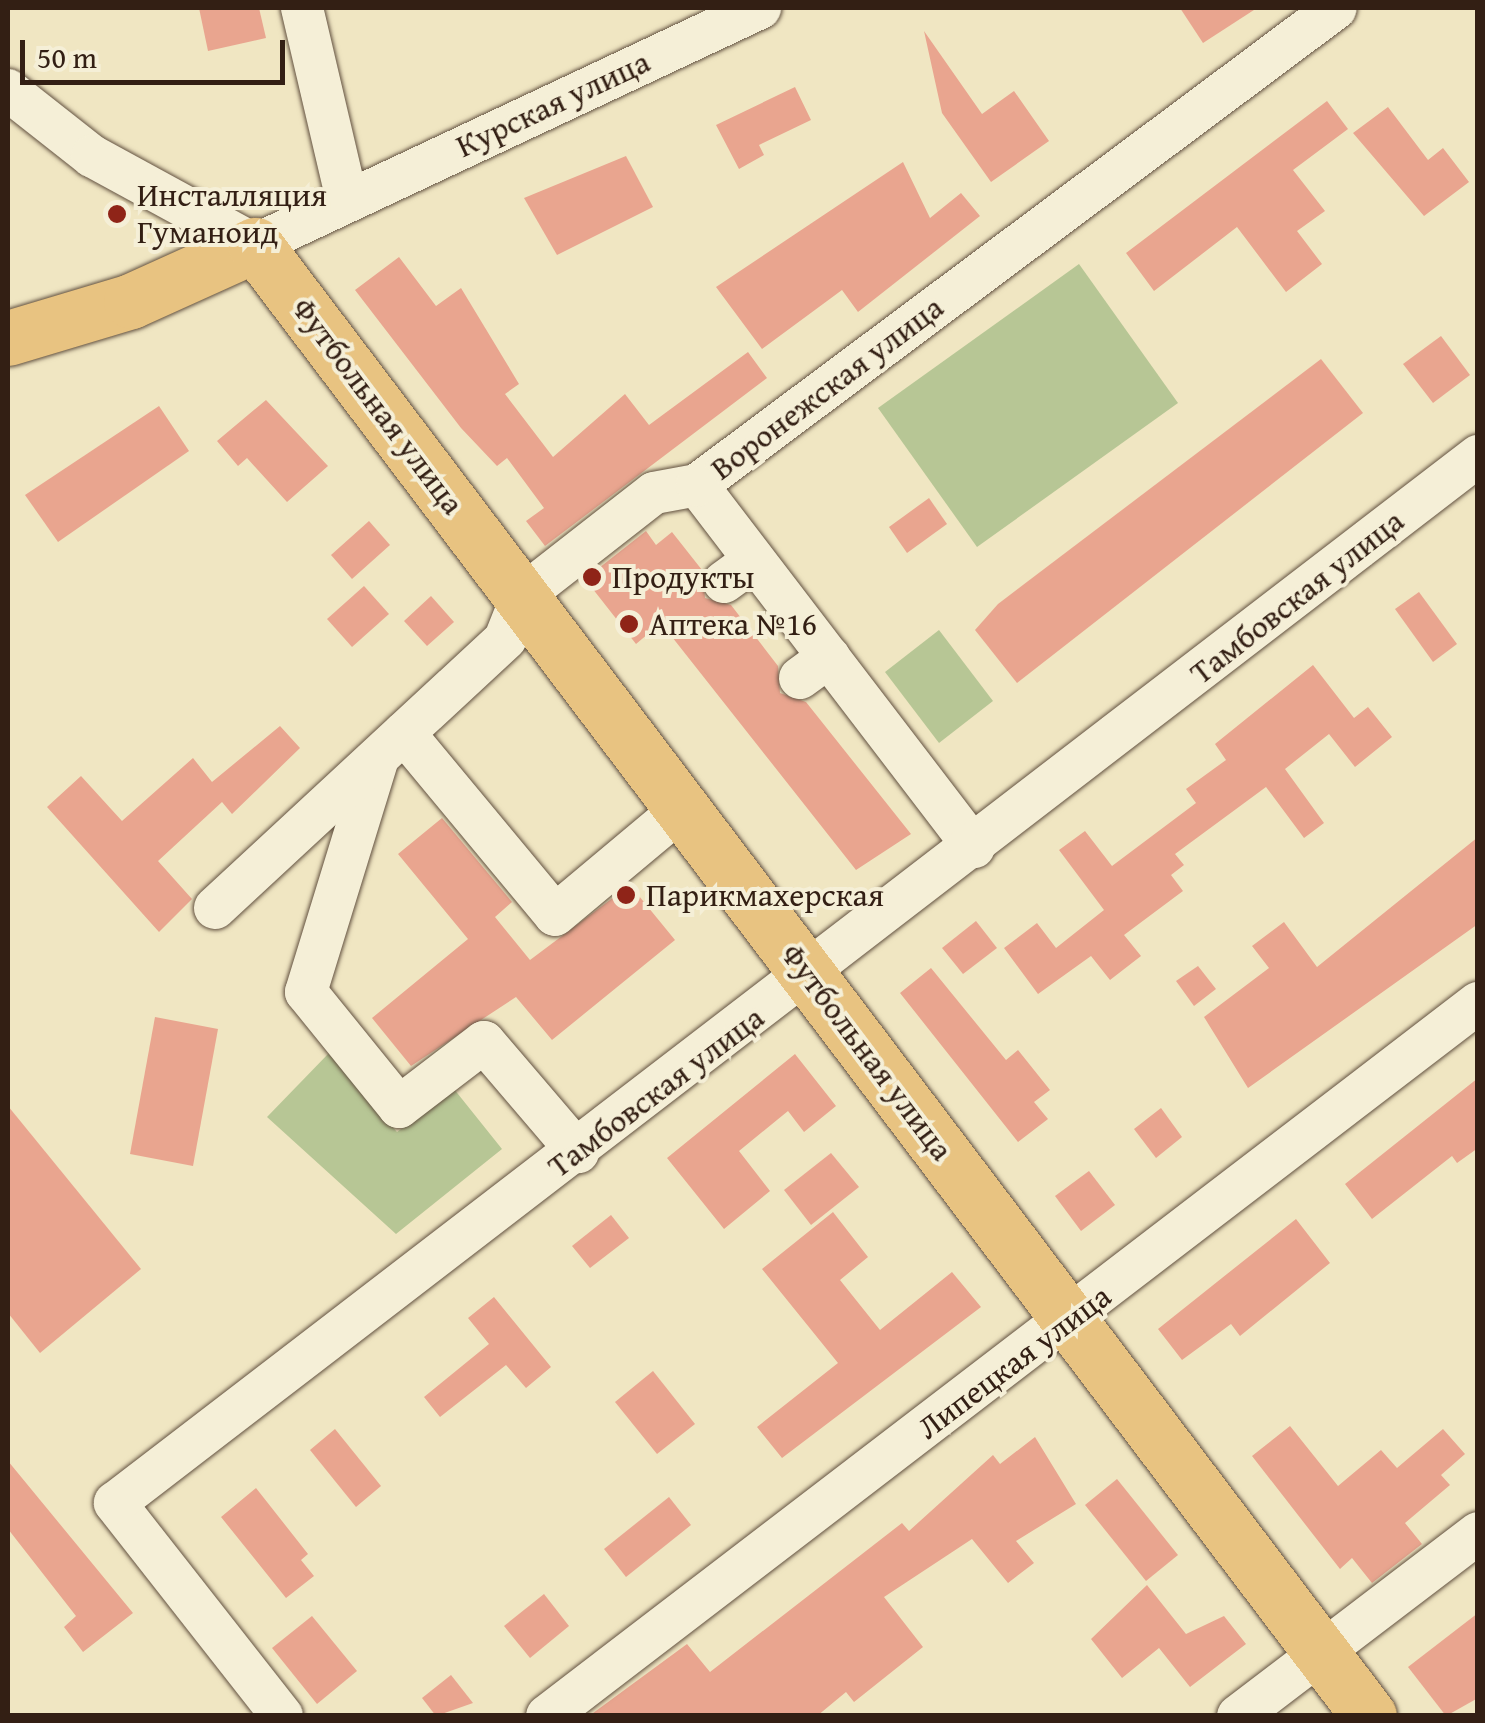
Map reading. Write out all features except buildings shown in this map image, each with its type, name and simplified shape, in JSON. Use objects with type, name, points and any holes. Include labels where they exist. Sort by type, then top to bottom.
[{"type":"main road","name":"Курская улица","points":[[8,338],[131,301],[255,245]]},
{"type":"main road","name":"Футбольная улица","points":[[255,245],[1369,1716]]},
{"type":"street","points":[[302,8],[347,200]]},
{"type":"street","name":"Курская улица","points":[[255,245],[760,8]]},
{"type":"street","name":"Воронежская улица","points":[[215,908],[505,638],[522,596],[654,494],[697,485],[1336,8]]},
{"type":"street","points":[[8,90],[92,156],[255,245]]},
{"type":"street","name":"Тамбовская улица","points":[[282,1716],[115,1503],[808,976],[1478,456]]},
{"type":"street","points":[[697,485],[739,571],[892,767],[974,847]]},
{"type":"street","points":[[578,1152],[484,1042],[398,1107],[306,992],[392,744],[555,915],[683,808]]},
{"type":"street","name":"Липецкая улица","points":[[547,1716],[1478,1003]]},
{"type":"street","points":[[1238,1716],[1478,1533]]},
{"type":"green space","points":[[1079,264],[1178,403],[977,547],[878,408]]},
{"type":"green space","points":[[939,630],[993,701],[939,743],[885,672]]},
{"type":"green space","points":[[329,1053],[397,1132],[454,1089],[502,1149],[396,1234],[267,1117]]},
{"type":"place","name":"Инсталляция Гуманоид","points":[[117,214]]},
{"type":"place","name":"Продукты","points":[[592,577]]},
{"type":"place","name":"Аптека №16","points":[[629,624]]},
{"type":"place","name":"Парикмахерская","points":[[626,895]]}]
